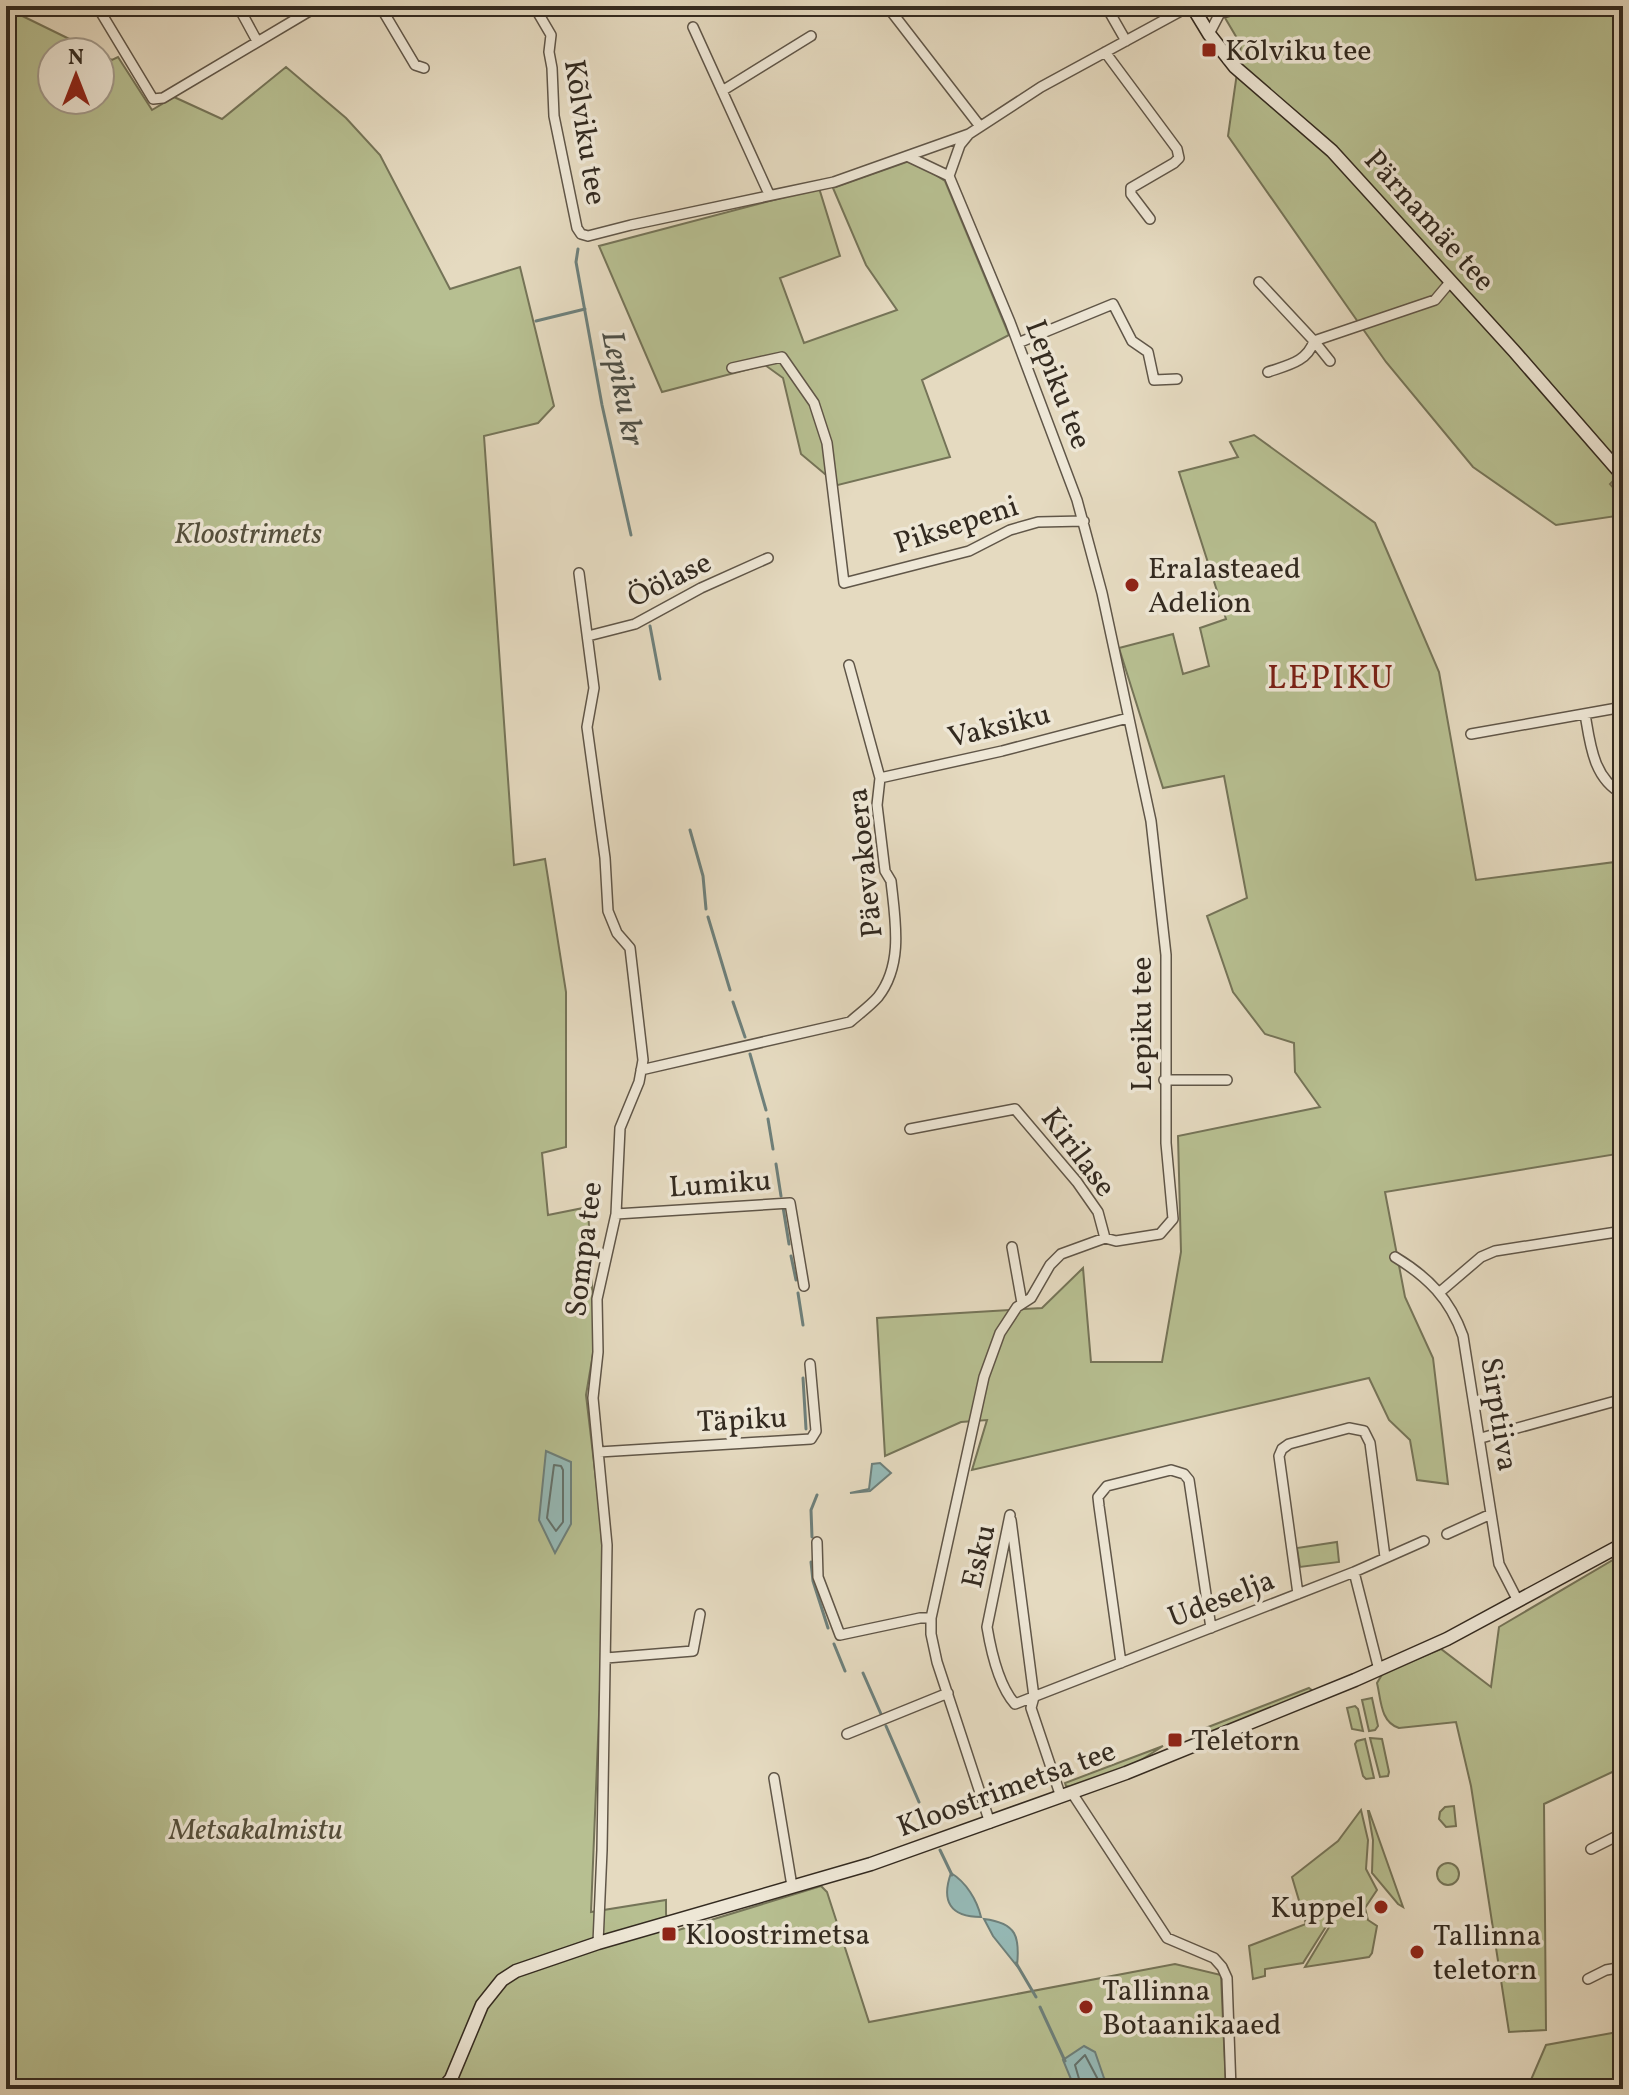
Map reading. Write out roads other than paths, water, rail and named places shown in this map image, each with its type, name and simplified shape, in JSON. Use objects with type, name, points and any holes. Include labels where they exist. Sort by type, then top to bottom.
[{"type":"main road","name":"Pärnamäe tee","points":[[1193,6],[1209,34],[1235,67],[1332,151],[1623,476]]},
{"type":"main road","name":"Kloostrimetsa tee","points":[[442,2089],[450,2084],[482,2005],[502,1980],[542,1961],[830,1877],[1066,1795],[1379,1670],[1447,1639],[1623,1544]]},
{"type":"street","points":[[97,6],[153,99],[163,98],[318,6]]},
{"type":"street","points":[[238,6],[257,41]]},
{"type":"street","points":[[380,6],[415,65],[424,68]]},
{"type":"street","name":"Kõlviku tee","points":[[534,6],[551,35],[549,52],[554,116],[577,228],[581,234],[588,236],[834,182],[909,157],[969,134],[979,125],[1105,52],[1193,6]]},
{"type":"street","points":[[887,6],[979,125]]},
{"type":"street","points":[[1106,6],[1126,41]]},
{"type":"street","points":[[1193,6],[1221,11],[1247,6]]},
{"type":"street","points":[[1209,34],[1221,11]]},
{"type":"street","points":[[693,27],[769,194]]},
{"type":"street","points":[[722,91],[785,55],[811,36]]},
{"type":"street","points":[[1105,52],[1177,149],[1179,158],[1174,163],[1131,188],[1131,194],[1150,219]]},
{"type":"street","points":[[909,157],[949,176],[960,145],[969,134]]},
{"type":"street","name":"Lepiku tee","points":[[949,176],[1018,343],[1084,521],[1151,821],[1161,896],[1167,980],[1164,1080],[1173,1219],[1160,1234],[1116,1241],[1105,1238],[1061,1254],[1050,1265],[1031,1298],[1022,1303],[1000,1333],[984,1377],[931,1618],[932,1645],[990,1823]]},
{"type":"street","points":[[1268,372],[1300,361],[1310,351],[1314,341],[1435,300],[1451,281]]},
{"type":"street","points":[[1259,282],[1330,361]]},
{"type":"street","points":[[1018,343],[1113,304],[1132,341],[1148,352],[1154,380],[1177,379]]},
{"type":"street","name":"Piksepeni","points":[[732,368],[782,357],[814,403],[827,443],[844,583],[969,551],[1010,530],[1038,522],[1084,521]]},
{"type":"street","name":"Öölase","points":[[588,636],[635,624],[701,588],[768,558]]},
{"type":"street","name":"Sompa tee","points":[[579,573],[594,688],[587,727],[605,858],[608,911],[617,933],[630,948],[643,1041],[641,1070],[620,1128],[616,1214],[597,1299],[598,1352],[593,1398],[607,1545],[598,1943]]},
{"type":"street","name":"Päevakoera","points":[[641,1070],[850,1022],[876,999],[888,983],[896,951],[891,881],[885,871],[877,805],[880,778],[849,665]]},
{"type":"street","points":[[1471,734],[1623,707]]},
{"type":"street","points":[[1585,714],[1597,767],[1607,781],[1623,794]]},
{"type":"street","name":"Vaksiku","points":[[880,778],[1002,751],[1128,718]]},
{"type":"street","points":[[1164,1080],[1227,1080]]},
{"type":"street","name":"Kirilase","points":[[910,1129],[1015,1109],[1077,1182],[1098,1212],[1105,1238]]},
{"type":"street","name":"Lumiku","points":[[616,1214],[790,1203],[804,1286]]},
{"type":"street","points":[[1440,1292],[1481,1257],[1495,1251],[1623,1231]]},
{"type":"street","points":[[1012,1247],[1022,1303]]},
{"type":"street","name":"Sirptiiva","points":[[1395,1257],[1419,1272],[1440,1292],[1455,1315],[1463,1336],[1499,1564],[1518,1601]]},
{"type":"street","name":"Täpiku","points":[[599,1452],[811,1439],[816,1431],[810,1364]]},
{"type":"street","points":[[1481,1438],[1623,1399]]},
{"type":"street","points":[[1298,1594],[1279,1456],[1289,1444],[1349,1428],[1364,1431],[1370,1443],[1385,1557]]},
{"type":"street","points":[[1121,1663],[1098,1497],[1107,1486],[1171,1470],[1184,1474],[1189,1480],[1211,1628]]},
{"type":"street","points":[[1447,1534],[1491,1514]]},
{"type":"street","name":"Esku","points":[[1034,1697],[1015,1704],[1008,1696],[987,1627],[1010,1515],[1034,1697],[1031,1708],[1066,1795],[1167,1938],[1214,1958],[1222,1967],[1227,1978],[1231,2089]]},
{"type":"street","name":"Udeselja","points":[[1034,1697],[1354,1572],[1424,1541]]},
{"type":"street","points":[[817,1542],[818,1577],[840,1635],[931,1618]]},
{"type":"street","points":[[1354,1572],[1379,1670]]},
{"type":"street","points":[[606,1658],[693,1651],[700,1614]]},
{"type":"street","points":[[847,1734],[948,1693]]},
{"type":"street","points":[[774,1778],[792,1886]]},
{"type":"street","points":[[1591,1849],[1623,1833]]},
{"type":"street","points":[[1588,1979],[1606,1970],[1623,1967]]},
{"type":"water","points":[[546,1451],[571,1462],[571,1524],[555,1553],[539,1520]]},
{"type":"water","points":[[880,1463],[891,1473],[870,1491],[850,1493],[869,1489],[872,1464]]},
{"type":"water","points":[[951,1873],[970,1892],[981,1917],[962,1914],[951,1906],[947,1892]]},
{"type":"water","points":[[984,1919],[1004,1924],[1014,1933],[1018,1947],[1017,1966],[993,1936]]},
{"type":"water","points":[[1084,2046],[1095,2052],[1104,2078],[1114,2089],[1075,2089],[1063,2060]]},
{"type":"waterway","name":"Lepiku kr","points":[[578,249],[576,262],[602,405],[631,535]]},
{"type":"waterway","points":[[536,321],[585,309]]},
{"type":"waterway","name":"Lepiku kr","points":[[650,626],[660,679]]},
{"type":"waterway","name":"Lepiku kr","points":[[690,830],[703,876],[706,909]]},
{"type":"waterway","name":"Lepiku kr","points":[[708,917],[730,990]]},
{"type":"waterway","name":"Lepiku kr","points":[[733,1002],[745,1037]]},
{"type":"waterway","name":"Lepiku kr","points":[[750,1054],[766,1110]]},
{"type":"waterway","name":"Lepiku kr","points":[[768,1119],[773,1149]]},
{"type":"waterway","name":"Lepiku kr","points":[[776,1164],[781,1196]]},
{"type":"waterway","name":"Lepiku kr","points":[[783,1207],[789,1244]]},
{"type":"waterway","name":"Lepiku kr","points":[[791,1256],[796,1280]]},
{"type":"waterway","name":"Lepiku kr","points":[[798,1293],[803,1325]]},
{"type":"waterway","name":"Lepiku kr","points":[[803,1378],[806,1429]]},
{"type":"waterway","name":"Lepiku kr","points":[[812,1537],[811,1510],[817,1495]]},
{"type":"waterway","name":"Lepiku kr","points":[[811,1562],[813,1581],[828,1628]]},
{"type":"waterway","name":"Lepiku kr","points":[[834,1644],[845,1671]]},
{"type":"waterway","name":"Lepiku kr","points":[[863,1673],[881,1714]]},
{"type":"waterway","name":"Lepiku kr","points":[[886,1726],[919,1802]]},
{"type":"waterway","name":"Lepiku kr","points":[[940,1850],[952,1875]]},
{"type":"waterway","name":"Lepiku kr","points":[[1016,1963],[1036,1997]]},
{"type":"waterway","name":"Lepiku kr","points":[[1040,2007],[1065,2061]]},
{"type":"place","name":"Kõlviku tee","points":[[1209,50]]},
{"type":"place","name":"Eralasteaed Adelion","points":[[1132,585]]},
{"type":"place","name":"Teletorn","points":[[1175,1740]]},
{"type":"place","name":"Kuppel","points":[[1381,1907]]},
{"type":"place","name":"Kloostrimetsa","points":[[669,1934]]},
{"type":"place","name":"Tallinna teletorn","points":[[1417,1952]]},
{"type":"place","name":"Tallinna Botaanikaaed","points":[[1086,2007]]},
{"type":"district","name":"LEPIKU","points":[[1331,676]]},
{"type":"park label","name":"Kloostrimets","points":[[248,533]]},
{"type":"park label","name":"Metsakalmistu","points":[[256,1829]]}]
